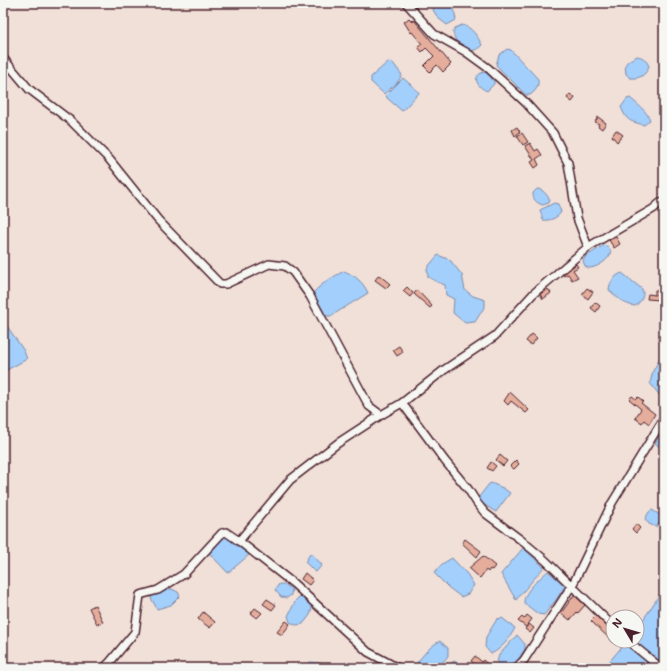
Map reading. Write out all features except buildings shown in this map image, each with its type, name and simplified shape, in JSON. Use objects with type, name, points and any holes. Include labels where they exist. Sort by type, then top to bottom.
[{"type":"street","points":[[406,3],[434,34],[466,52],[488,68],[526,102],[553,133],[568,163],[577,218],[588,247]]},
{"type":"street","points":[[3,58],[29,89],[71,122],[109,159],[158,220],[220,284],[226,284],[269,264],[285,266],[293,272],[310,296],[369,406],[381,415]]},
{"type":"street","points":[[239,541],[290,480],[338,443],[402,403],[444,370],[495,336],[533,294],[588,247],[664,202]]},
{"type":"street","points":[[402,403],[485,513],[545,560],[605,618]]},
{"type":"street","points":[[516,668],[524,660],[571,586],[612,503],[664,418]]},
{"type":"street","points":[[104,668],[134,632],[140,595],[158,590],[184,574],[211,547],[222,533],[226,532],[294,584],[368,652],[398,668]]},
{"type":"street","points":[[638,649],[661,668]]},
{"type":"water","points":[[434,3],[453,3],[456,20],[447,25],[438,18],[433,10]]},
{"type":"water","points":[[462,25],[468,27],[474,32],[482,45],[478,49],[464,49],[457,42],[453,32],[455,28]]},
{"type":"water","points":[[507,49],[511,50],[538,79],[537,88],[530,95],[526,95],[496,65],[499,55]]},
{"type":"water","points":[[637,56],[644,59],[649,66],[642,76],[630,78],[626,74],[625,65],[628,61]]},
{"type":"water","points":[[388,62],[393,63],[402,75],[397,83],[384,94],[371,82],[371,77]]},
{"type":"water","points":[[484,72],[487,73],[494,81],[494,84],[487,91],[480,87],[477,82],[478,76]]},
{"type":"water","points":[[403,78],[419,93],[402,111],[387,98],[386,95]]},
{"type":"water","points":[[630,98],[642,108],[649,117],[650,120],[644,125],[635,123],[625,116],[621,107],[627,99]]},
{"type":"water","points":[[537,189],[546,194],[550,200],[549,203],[542,205],[535,200],[533,193]]},
{"type":"water","points":[[554,203],[558,204],[561,212],[553,219],[543,220],[540,210]]},
{"type":"water","points":[[604,245],[611,251],[607,259],[603,263],[593,268],[588,268],[585,266],[583,261],[585,257]]},
{"type":"water","points":[[438,255],[450,260],[462,275],[465,290],[473,296],[485,300],[485,306],[475,322],[465,323],[453,313],[454,299],[446,295],[445,285],[428,277],[427,268]]},
{"type":"water","points":[[344,271],[359,280],[368,293],[331,316],[326,316],[313,293],[324,283]]},
{"type":"water","points":[[622,273],[642,289],[642,299],[635,306],[624,302],[609,290],[613,280]]},
{"type":"water","points":[[3,320],[24,351],[27,359],[3,372]]},
{"type":"water","points":[[664,351],[664,401],[650,383],[653,371]]},
{"type":"water","points":[[664,430],[664,451],[655,443]]},
{"type":"water","points":[[491,483],[510,493],[496,512],[480,502],[478,498]]},
{"type":"water","points":[[652,510],[662,516],[656,527],[649,524],[645,519]]},
{"type":"water","points":[[225,534],[250,554],[228,573],[209,553]]},
{"type":"water","points":[[523,548],[544,567],[516,600],[501,574]]},
{"type":"water","points":[[310,554],[312,554],[322,565],[316,572],[305,562]]},
{"type":"water","points":[[452,558],[467,574],[474,585],[468,594],[461,597],[449,588],[434,573],[442,564]]},
{"type":"water","points":[[548,571],[565,586],[544,615],[538,614],[524,603],[524,599],[529,590]]},
{"type":"water","points":[[279,584],[288,586],[292,590],[291,595],[287,598],[281,597],[275,590]]},
{"type":"water","points":[[664,588],[664,664],[644,649],[645,617]]},
{"type":"water","points":[[164,589],[172,589],[178,592],[180,596],[171,605],[157,609],[151,598],[153,594]]},
{"type":"water","points":[[300,596],[313,604],[310,615],[303,624],[296,625],[290,622],[288,616],[296,600]]},
{"type":"water","points":[[502,618],[515,628],[505,643],[491,654],[485,647],[486,637],[497,619]]},
{"type":"water","points":[[517,635],[525,644],[525,649],[513,668],[500,668],[497,662],[499,655]]},
{"type":"water","points":[[440,641],[448,648],[448,656],[438,668],[421,667],[417,663],[430,648]]},
{"type":"water","points":[[620,649],[634,649],[658,668],[604,668]]},
{"type":"water","points":[[454,661],[465,668],[445,668]]},
{"type":"water","points":[[310,662],[320,663],[327,668],[303,668]]}]
